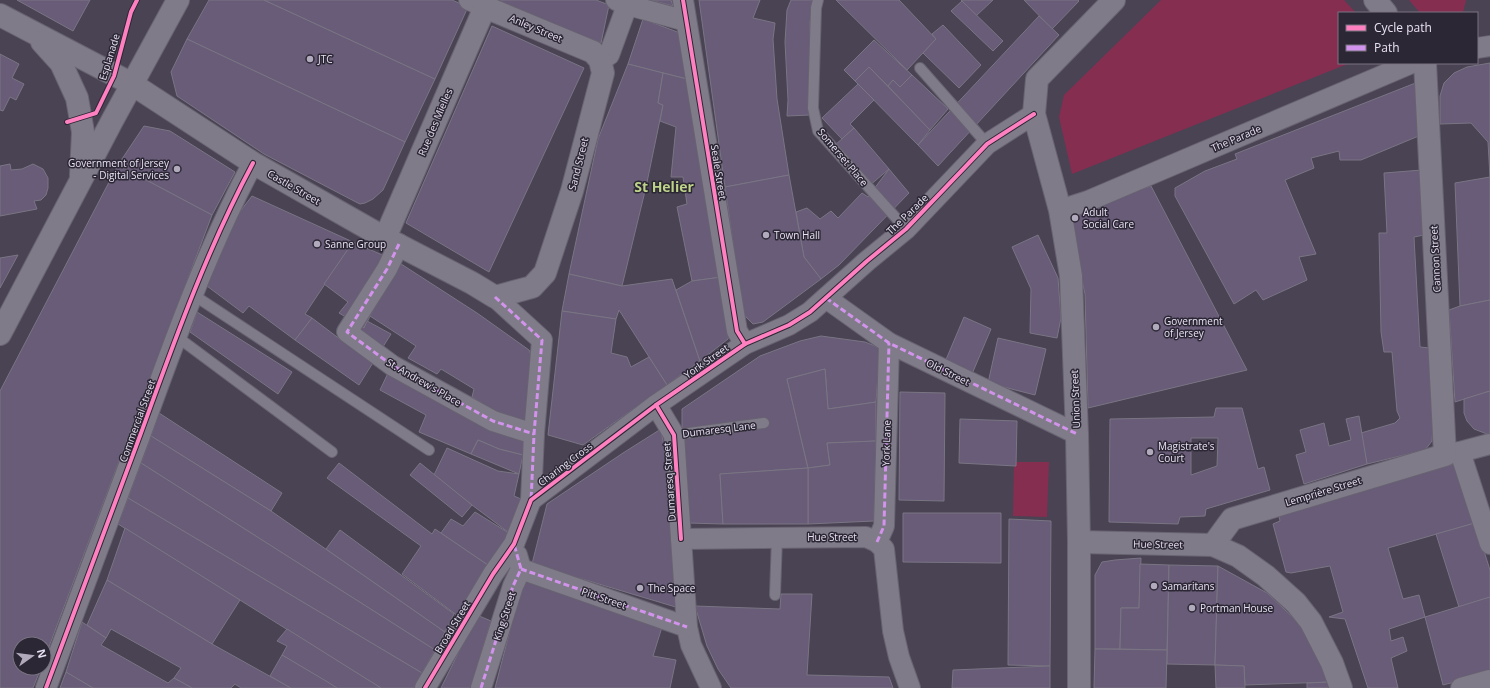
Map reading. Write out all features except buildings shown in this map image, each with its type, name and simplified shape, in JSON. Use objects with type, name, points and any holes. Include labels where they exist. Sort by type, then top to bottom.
[{"type":"main road","points":[[0,334],[80,181],[178,0]]},
{"type":"main road","points":[[1034,114],[1037,79],[1114,0]]},
{"type":"main road","points":[[1375,0],[1385,12]]},
{"type":"main road","name":"Anley Street","points":[[477,4],[593,52],[600,60]]},
{"type":"main road","name":"Rue des Mielles","points":[[392,241],[477,4]]},
{"type":"main road","name":"Castle Street","points":[[0,15],[132,84],[253,163],[495,297]]},
{"type":"main road","points":[[35,34],[61,63],[77,98],[82,132],[80,181]]},
{"type":"main road","name":"Sand Street","points":[[495,297],[532,287],[545,273],[572,192],[603,73],[600,60]]},
{"type":"main road","name":"Cannon Street","points":[[1425,64],[1452,453]]},
{"type":"main road","name":"Union Street","points":[[1034,114],[1060,210],[1071,276],[1077,434],[1078,688]]},
{"type":"main road","name":"Lemprière Street","points":[[1213,545],[1232,519],[1452,453]]},
{"type":"main road","name":"Hue Street","points":[[1078,542],[1213,545]]},
{"type":"main road","points":[[1213,545],[1238,556],[1266,576],[1296,603],[1311,622],[1332,663],[1341,688]]},
{"type":"street","name":"Seale Street","points":[[683,0],[737,331],[744,344]]},
{"type":"street","points":[[600,60],[609,55],[624,2],[686,21]]},
{"type":"street","points":[[1478,48],[1490,46]]},
{"type":"street","name":"The Parade","points":[[1060,210],[1095,198],[1410,64]]},
{"type":"street","name":"The Parade","points":[[789,325],[810,312],[867,261],[906,229],[987,144],[1034,114]]},
{"type":"street","name":"Commercial Street","points":[[46,688],[94,562],[192,294],[253,163]]},
{"type":"street","name":"St. Andrew's Place","points":[[392,241],[387,269],[347,332],[393,366],[480,414],[493,421],[534,434]]},
{"type":"street","name":"Castle Street","points":[[495,297],[542,340]]},
{"type":"street","name":"Old Street","points":[[826,298],[889,343],[1077,434]]},
{"type":"street","name":"York Street","points":[[656,405],[744,344],[789,325]]},
{"type":"street","name":"Charing Cross","points":[[493,574],[514,544],[532,500],[534,434],[542,340]]},
{"type":"street","name":"York Lane","points":[[871,539],[884,526],[889,343]]},
{"type":"street","name":"Charing Cross","points":[[532,500],[656,405]]},
{"type":"street","name":"Dumaresq Street","points":[[656,405],[674,435],[687,627],[691,645],[711,688]]},
{"type":"street","points":[[1490,444],[1452,453],[1490,544]]},
{"type":"street","name":"Hue Street","points":[[681,539],[777,537],[871,539]]},
{"type":"street","points":[[871,539],[884,549],[893,631],[899,658],[910,688]]},
{"type":"street","points":[[514,544],[521,568]]},
{"type":"street","name":"Pitt Street","points":[[521,568],[687,627]]},
{"type":"street","name":"King Street","points":[[481,688],[513,586],[521,568]]},
{"type":"street","name":"Broad Street","points":[[425,688],[493,574]]},
{"type":"street","points":[[1461,688],[1490,680]]},
{"type":"lane","name":"Somerset Place","points":[[818,0],[816,8],[813,108],[818,131],[906,229]]},
{"type":"lane","points":[[920,68],[987,144]]},
{"type":"lane","points":[[192,294],[429,450]]},
{"type":"lane","points":[[176,336],[332,452]]},
{"type":"lane","name":"Dumaresq Lane","points":[[674,435],[764,423]]},
{"type":"lane","points":[[775,595],[777,537]]},
{"type":"shaded area","points":[[1161,0],[1344,0],[1355,12],[1338,12],[1338,64],[1347,64],[1072,174],[1059,117],[1064,95]]},
{"type":"shaded area","points":[[1409,0],[1466,0],[1463,12],[1419,12]]},
{"type":"shaded area","points":[[1014,462],[1049,462],[1047,517],[1013,516]]},
{"type":"marked path","points":[[399,244],[387,269],[347,332],[393,366],[493,421],[534,434]]},
{"type":"marked path","points":[[495,297],[542,340],[534,434],[531,502]]},
{"type":"marked path","points":[[826,298],[889,343],[1077,434]]},
{"type":"marked path","points":[[877,542],[884,526],[889,343]]},
{"type":"marked path","points":[[481,688],[513,586],[521,569],[514,544]]},
{"type":"marked path","points":[[521,569],[687,627]]},
{"type":"cycle path","name":"Esplanade","points":[[67,122],[96,113],[114,76],[131,12],[137,0]]},
{"type":"cycle path","points":[[683,0],[737,331],[745,344]]},
{"type":"cycle path","points":[[425,688],[493,574],[514,544],[531,500],[656,405],[745,344],[789,325],[810,312],[867,261],[906,229],[987,144],[1034,114]]},
{"type":"cycle path","points":[[46,688],[192,296],[236,196],[253,163]]},
{"type":"cycle path","points":[[656,405],[674,435],[681,539]]},
{"type":"place","name":"JTC","points":[[310,59]]},
{"type":"place","name":"Government of Jersey - Digital Services","points":[[177,169]]},
{"type":"place","name":"Adult Social Care","points":[[1075,218]]},
{"type":"place","name":"Town Hall","points":[[766,235]]},
{"type":"place","name":"Sanne Group","points":[[317,244]]},
{"type":"place","name":"Government of Jersey","points":[[1156,327]]},
{"type":"place","name":"Magistrate's Court","points":[[1150,452]]},
{"type":"place","name":"Samaritans","points":[[1154,586]]},
{"type":"place","name":"The Space","points":[[640,588]]},
{"type":"place","name":"Portman House","points":[[1192,608]]},
{"type":"district","name":"St Helier","points":[[664,187]]}]
